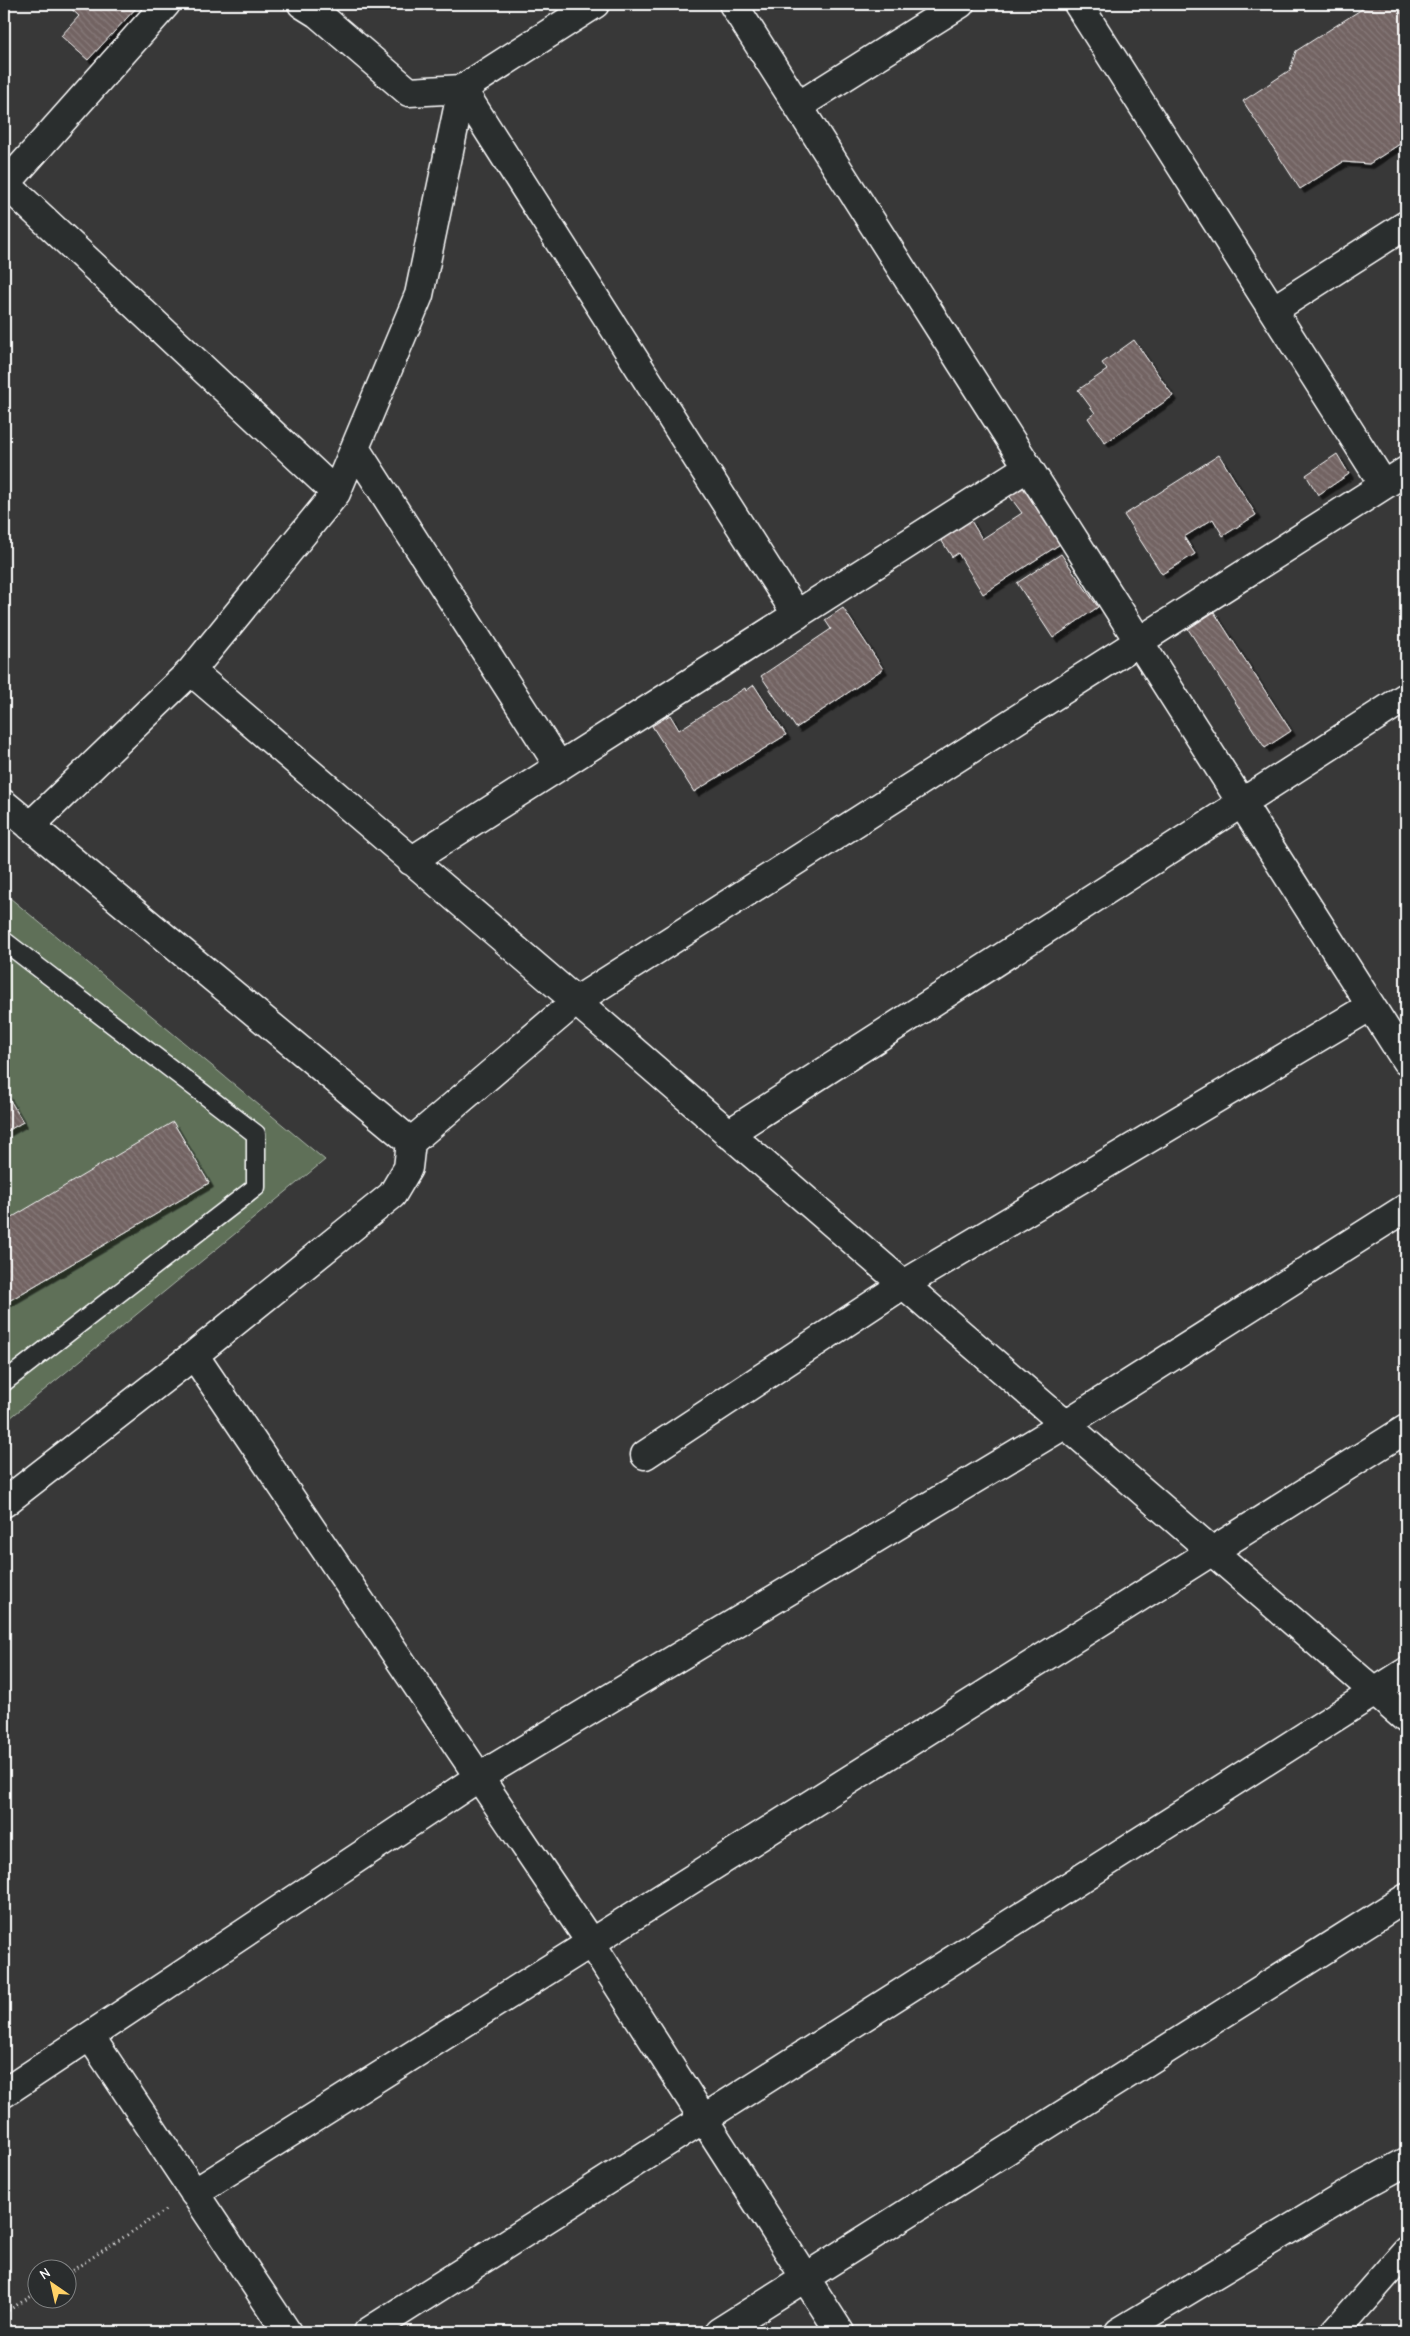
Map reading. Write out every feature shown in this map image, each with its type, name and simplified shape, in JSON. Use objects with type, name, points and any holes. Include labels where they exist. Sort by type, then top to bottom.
[{"type":"street","points":[[166,4],[5,185],[336,493]]},
{"type":"street","points":[[317,7],[409,92],[462,89],[595,4]]},
{"type":"street","points":[[733,4],[1406,1062]]},
{"type":"street","points":[[798,106],[960,4]]},
{"type":"street","points":[[4,1503],[194,1355],[392,1195],[408,1168],[411,1142],[576,1001],[1395,478],[1273,310],[1078,4]]},
{"type":"street","points":[[30,826],[191,671],[336,493],[419,295],[462,89]]},
{"type":"street","points":[[462,89],[797,615]]},
{"type":"street","points":[[1273,310],[1406,225]]},
{"type":"street","points":[[355,448],[559,766]]},
{"type":"street","points":[[411,861],[1028,467]]},
{"type":"street","points":[[191,671],[576,1001],[1406,1719]]},
{"type":"street","points":[[728,1134],[1406,697]]},
{"type":"street","points":[[4,804],[411,1142]]},
{"type":"street","points":[[644,1455],[904,1284],[1371,1006]]},
{"type":"street","points":[[4,2093],[479,1777],[1064,1425],[1406,1208]]},
{"type":"street","points":[[194,1355],[591,1943],[840,2332]]},
{"type":"street","points":[[194,2193],[1406,1428]]},
{"type":"street","points":[[368,2332],[1406,1672]]},
{"type":"street","points":[[719,2332],[806,2279],[1406,1898]]},
{"type":"street","points":[[90,2036],[287,2332]]},
{"type":"street","points":[[1119,2332],[1351,2192],[1406,2162]]},
{"type":"street","points":[[1335,2332],[1406,2251]]},
{"type":"lane","points":[[4,1382],[256,1187],[256,1134],[5,943]]},
{"type":"path","points":[[78,2267],[194,2193]]},
{"type":"path","points":[[4,2313],[28,2298]]},
{"type":"green space","points":[[4,893],[325,1160],[4,1423]]},
{"type":"building","points":[[66,4],[136,4],[138,6],[88,60],[61,36],[79,16]]},
{"type":"building","points":[[1370,4],[1402,4],[1406,11],[1406,140],[1369,164],[1343,162],[1300,189],[1243,101],[1290,70],[1296,51]]},
{"type":"building","points":[[1134,340],[1173,396],[1105,443],[1088,418],[1095,413],[1078,390],[1107,370],[1102,363]]},
{"type":"building","points":[[1337,454],[1349,474],[1318,495],[1306,475]]},
{"type":"building","points":[[1219,455],[1256,515],[1223,536],[1213,519],[1184,537],[1195,554],[1162,574],[1124,515]]},
{"type":"building","points":[[1030,474],[1071,537],[983,594],[958,553],[952,557],[940,538],[970,519],[982,539],[1022,513],[1005,490]]},
{"type":"building","points":[[1061,554],[1098,607],[1053,638],[1017,583]]},
{"type":"building","points":[[843,608],[883,669],[796,728],[761,676],[831,629],[825,620]]},
{"type":"building","points":[[1214,612],[1291,731],[1265,748],[1188,629]]},
{"type":"building","points":[[754,685],[786,735],[694,792],[652,726],[670,715],[679,730],[745,688],[746,691]]},
{"type":"building","points":[[4,1090],[23,1122],[4,1133]]},
{"type":"building","points":[[173,1122],[209,1183],[7,1302],[4,1297],[4,1222]]}]
